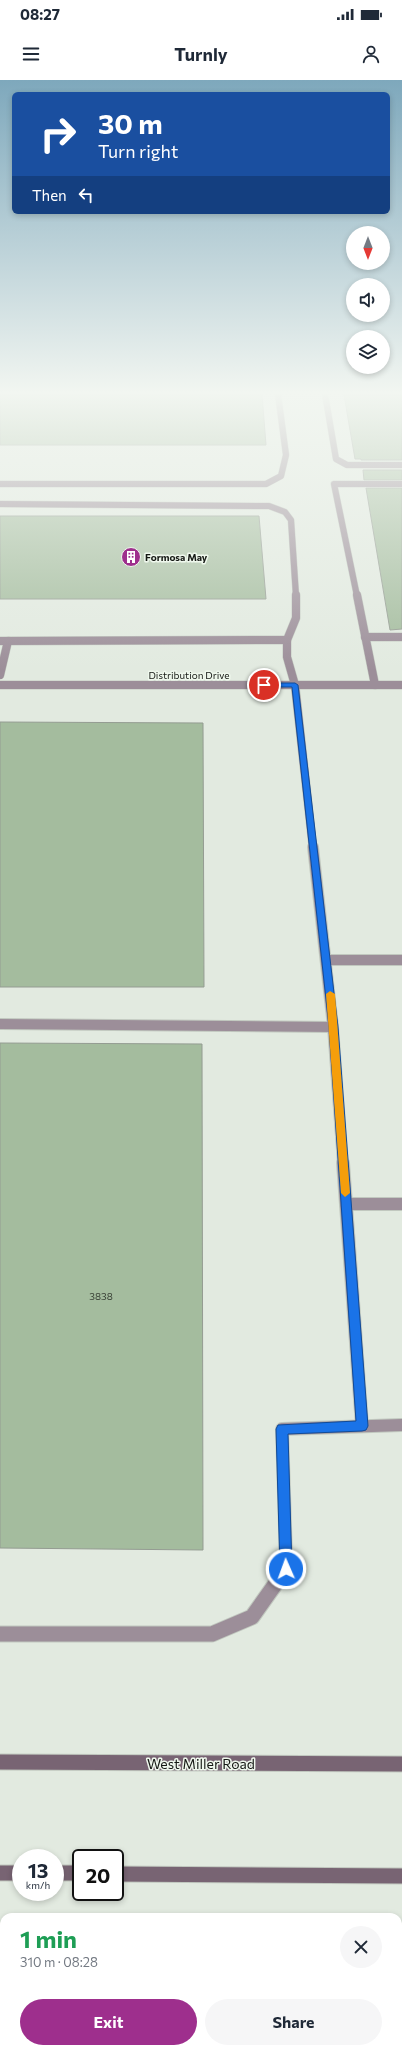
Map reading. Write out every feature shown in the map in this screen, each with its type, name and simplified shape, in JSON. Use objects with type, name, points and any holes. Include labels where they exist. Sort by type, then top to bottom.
[{"type":"main road","name":"West Miller Road","points":[[0,1762],[402,1764]]},
{"type":"main road","points":[[0,1873],[12,1873]]},
{"type":"main road","points":[[124,1874],[402,1876]]},
{"type":"street","points":[[334,486],[375,685]]},
{"type":"street","points":[[0,504],[269,506],[285,512],[290,520],[296,618],[287,640],[287,657],[295,685],[327,960],[362,1426]]},
{"type":"street","points":[[365,637],[402,637]]},
{"type":"street","points":[[0,675],[4,641],[287,640]]},
{"type":"street","name":"Distribution Drive","points":[[0,685],[402,685]]},
{"type":"street","points":[[327,960],[402,960]]},
{"type":"street","points":[[0,1024],[333,1027]]},
{"type":"street","points":[[346,1204],[402,1204]]},
{"type":"street","points":[[0,1634],[212,1634],[252,1617],[286,1569],[282,1429],[402,1425]]},
{"type":"building","points":[[366,488],[402,488],[402,629],[390,630]]},
{"type":"building","name":"Formosa May","points":[[0,516],[259,516],[266,599],[0,599]]},
{"type":"building","points":[[0,722],[203,723],[204,987],[0,987]]},
{"type":"building","points":[[0,1043],[202,1044],[203,1550],[0,1548]]},
{"type":"slow traffic","points":[[330,994],[345,1193]]},
{"type":"place","name":"Formosa May","points":[[131,557]]},
{"type":"route","points":[[264,685],[295,685],[327,960],[362,1426],[282,1429],[286,1569]]}]
